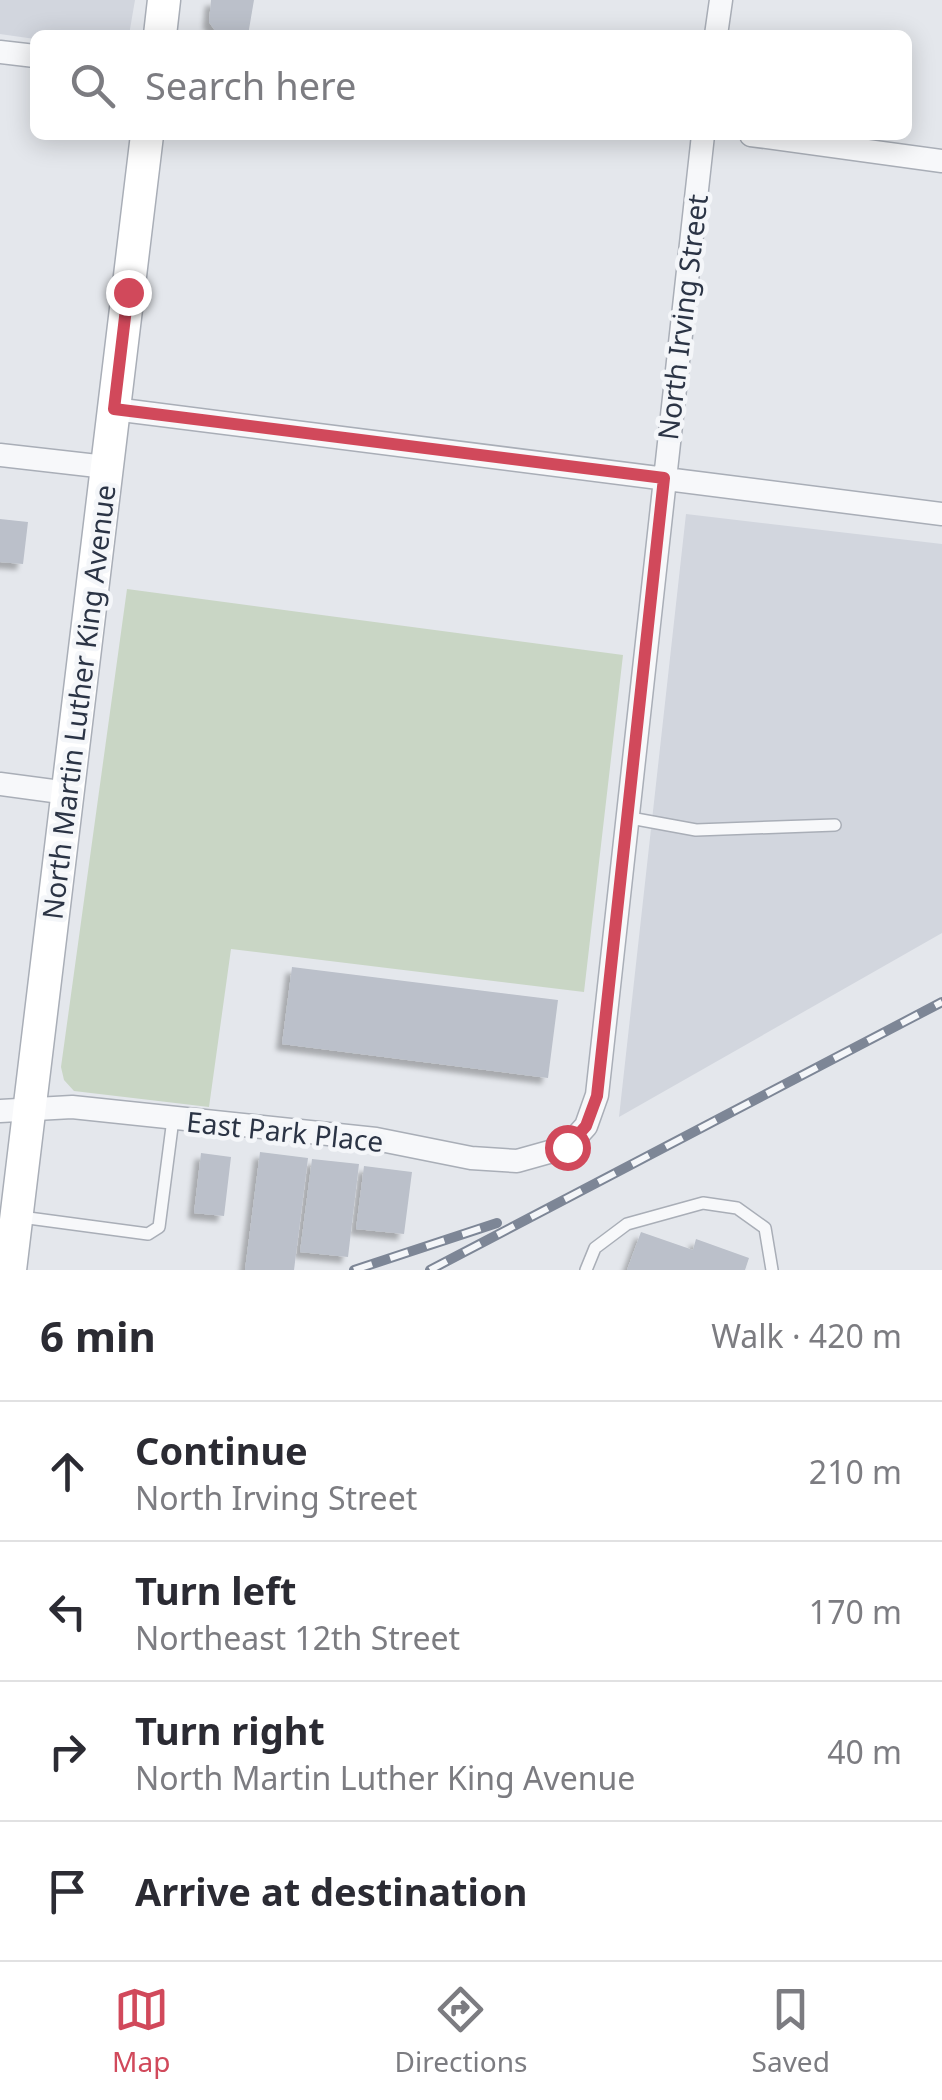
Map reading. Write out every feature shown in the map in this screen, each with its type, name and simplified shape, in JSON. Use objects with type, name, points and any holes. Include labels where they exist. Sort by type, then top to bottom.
[{"type":"main road","points":[[161,30],[164,0]]},
{"type":"main road","name":"North Martin Luther King Avenue","points":[[10,1270],[14,1110],[68,793],[147,140]]},
{"type":"street","points":[[717,30],[721,0]]},
{"type":"street","points":[[0,52],[30,55]]},
{"type":"street","name":"North Irving Street","points":[[567,1147],[586,1126],[597,1096],[703,140]]},
{"type":"street","points":[[786,140],[942,162]]},
{"type":"street","points":[[114,409],[942,514]]},
{"type":"street","points":[[0,455],[106,468]]},
{"type":"street","points":[[0,784],[68,793]]},
{"type":"street","name":"East Park Place","points":[[14,1110],[72,1108],[376,1139],[502,1160],[518,1161],[567,1147]]},
{"type":"lane","points":[[626,817],[696,830],[835,825]]},
{"type":"lane","points":[[12,1197],[148,1234],[158,1228],[173,1119]]},
{"type":"lane","points":[[586,1270],[595,1248],[627,1224],[703,1203],[737,1208],[765,1228],[772,1270]]},
{"type":"shaded area","points":[[0,0],[135,0],[130,30],[30,30],[30,38],[0,34]]},
{"type":"shaded area","points":[[686,514],[942,544],[942,933],[619,1117]]},
{"type":"green space","points":[[127,589],[623,655],[584,992],[231,949],[209,1107],[74,1091],[64,1080],[61,1067]]},
{"type":"building","points":[[211,0],[254,0],[249,30],[215,30],[209,22]]},
{"type":"building","points":[[0,519],[28,522],[23,564],[0,562]]},
{"type":"building","points":[[292,967],[558,1000],[548,1078],[282,1044]]},
{"type":"building","points":[[260,1152],[308,1158],[294,1270],[245,1270]]},
{"type":"building","points":[[201,1153],[231,1157],[224,1216],[194,1213]]},
{"type":"building","points":[[312,1159],[359,1164],[348,1257],[300,1252]]},
{"type":"building","points":[[364,1166],[412,1172],[404,1234],[356,1229]]},
{"type":"building","points":[[641,1232],[693,1250],[696,1239],[749,1258],[745,1270],[627,1270]]},
{"type":"railway","points":[[430,1270],[942,1002]]},
{"type":"railway","points":[[354,1270],[497,1223]]},
{"type":"route","points":[[128,292],[114,409],[664,478],[597,1096],[586,1126],[567,1147]]}]
